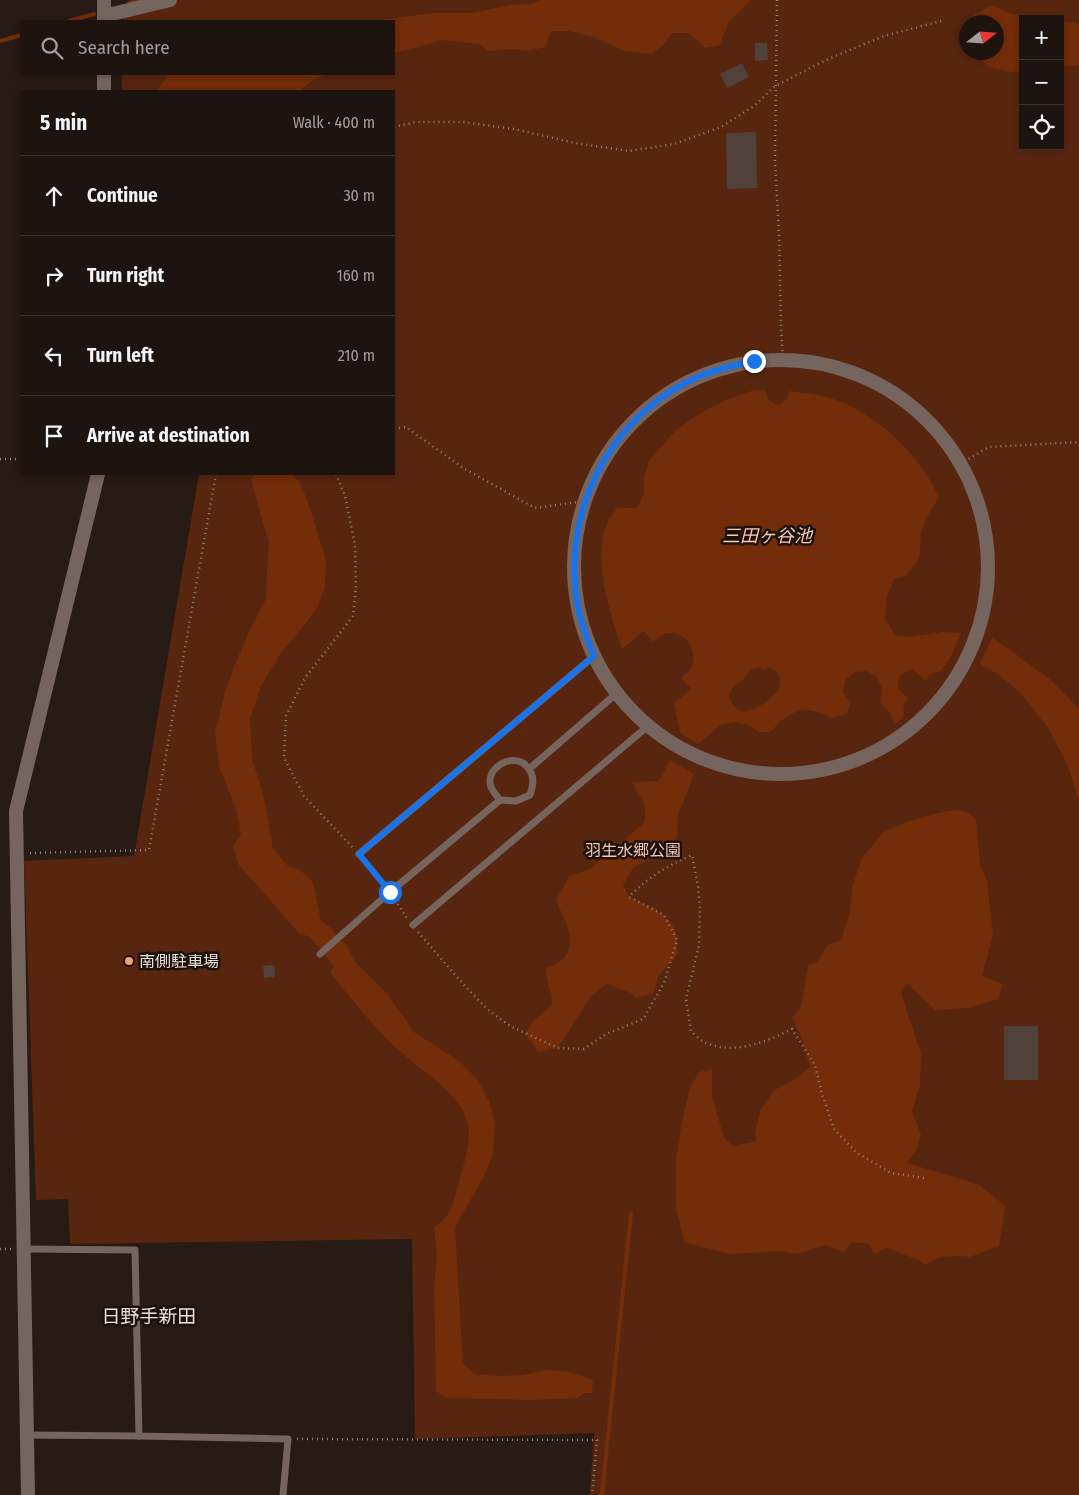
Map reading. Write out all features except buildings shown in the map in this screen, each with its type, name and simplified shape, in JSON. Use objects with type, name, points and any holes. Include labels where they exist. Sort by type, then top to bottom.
[{"type":"street","points":[[104,0],[104,19],[170,0]]},
{"type":"street","points":[[104,75],[104,90]]},
{"type":"street","points":[[783,360],[810,362],[836,367],[862,376],[886,388],[908,403],[928,421],[960,464],[974,493],[983,524],[988,556],[986,596],[981,620],[971,650],[956,679],[937,704],[914,727],[888,745],[859,760],[829,770],[797,774],[765,774],[733,769],[703,759],[674,745],[648,726],[617,693],[594,656],[583,626],[576,595],[574,563],[577,532],[585,501],[596,474],[610,449],[628,426],[665,395],[699,376],[726,367],[754,361],[783,360]]},
{"type":"street","points":[[28,1495],[16,811],[98,475]]},
{"type":"lane","points":[[359,854],[594,656]]},
{"type":"lane","points":[[529,769],[617,693]]},
{"type":"lane","points":[[413,925],[648,726]]},
{"type":"lane","points":[[320,954],[390,892],[500,800],[516,801],[530,795],[534,781],[529,769],[522,762],[515,760],[503,762],[493,771],[490,781],[491,788],[500,800]]},
{"type":"lane","points":[[24,1249],[135,1250],[139,1436]]},
{"type":"lane","points":[[27,1435],[288,1439],[283,1495]]},
{"type":"path","points":[[777,0],[775,161],[783,360]]},
{"type":"path","points":[[395,127],[416,122],[463,122],[514,129],[575,143],[629,151],[674,144],[721,127],[754,106],[775,86],[828,59],[884,36],[945,20]]},
{"type":"path","points":[[395,429],[406,427],[464,468],[535,508],[585,501]]},
{"type":"path","points":[[960,464],[989,447],[1079,442]]},
{"type":"path","points":[[0,459],[20,459]]},
{"type":"path","points":[[17,854],[149,850],[216,475]]},
{"type":"path","points":[[336,475],[345,496],[355,545],[356,588],[354,616],[305,678],[286,716],[284,758],[304,796],[359,854],[390,892],[413,925],[487,1009],[510,1026],[558,1048],[584,1049],[606,1034],[643,1019],[664,983],[677,940],[664,915],[629,897],[644,881],[692,855],[700,909],[699,945],[686,999],[691,1031],[705,1043],[728,1048],[768,1041],[792,1030],[815,1065],[822,1094],[834,1129],[856,1152],[891,1172],[924,1178]]},
{"type":"path","points":[[288,1439],[597,1440],[592,1495]]},
{"type":"green space","name":"羽生水郷公園","points":[[171,0],[1079,0],[1079,1495],[590,1495],[594,1433],[415,1439],[412,1239],[70,1244],[68,1199],[36,1200],[24,861],[134,856],[199,475],[395,475],[395,90],[122,90],[122,75],[395,75],[395,20],[123,20],[124,11]]},
{"type":"water","points":[[540,0],[751,0],[728,23],[720,45],[705,48],[689,33],[672,33],[663,45],[651,54],[624,51],[593,37],[570,31],[551,31],[545,47],[528,51],[512,49],[488,51],[480,44],[444,40],[395,53],[395,20],[377,20],[434,13],[474,13],[510,5],[532,4]]},
{"type":"water","points":[[992,5],[1012,14],[1021,15],[1019,15],[1019,71],[1011,72],[989,67],[981,60],[1004,60],[1004,15],[973,15]]},
{"type":"water","points":[[1064,21],[1079,24],[1079,65],[1064,67]]},
{"type":"water","points":[[168,75],[325,75],[315,78],[301,90],[158,90]]},
{"type":"water","name":"三田ヶ谷池","points":[[754,390],[765,390],[769,399],[778,405],[786,400],[789,391],[830,398],[863,413],[879,424],[908,451],[931,481],[939,497],[923,525],[918,560],[906,576],[894,579],[887,597],[885,619],[895,635],[910,637],[943,632],[961,633],[950,658],[941,671],[930,674],[925,680],[913,670],[901,675],[898,689],[908,698],[904,704],[903,718],[895,724],[890,713],[880,702],[882,689],[877,677],[867,671],[855,672],[845,680],[843,692],[850,703],[847,714],[832,718],[814,711],[799,711],[784,718],[771,732],[759,732],[748,725],[735,722],[721,725],[698,744],[680,733],[674,703],[691,689],[681,678],[689,671],[694,658],[693,651],[687,640],[682,636],[667,633],[653,642],[644,631],[622,649],[612,619],[602,568],[603,536],[608,521],[617,508],[635,508],[639,505],[644,493],[644,476],[649,461],[676,430],[699,414],[726,400]],"holes":[[[759,667],[764,670],[770,668],[776,671],[780,678],[778,690],[765,703],[753,709],[747,711],[737,709],[729,699],[734,686],[745,678],[750,670]]]},
{"type":"water","points":[[255,475],[292,475],[299,481],[308,502],[326,560],[325,588],[316,610],[279,656],[261,686],[250,719],[252,759],[264,797],[273,849],[288,866],[300,870],[313,882],[321,921],[332,929],[338,939],[345,943],[356,963],[388,995],[415,1033],[459,1061],[478,1080],[489,1101],[495,1124],[493,1154],[484,1176],[455,1228],[463,1363],[474,1374],[499,1376],[524,1375],[545,1370],[569,1372],[593,1380],[592,1393],[583,1393],[578,1398],[531,1400],[446,1398],[436,1391],[434,1287],[437,1256],[434,1227],[445,1219],[454,1201],[469,1142],[466,1118],[454,1098],[396,1048],[370,1021],[330,973],[334,966],[310,937],[299,933],[238,864],[233,846],[241,835],[237,812],[219,766],[215,733],[225,692],[235,664],[266,599],[269,542],[251,479]]},
{"type":"water","points":[[992,638],[1052,681],[1079,709],[1079,802],[1068,766],[1048,728],[1020,692],[999,675],[980,664]]},
{"type":"water","points":[[670,760],[694,774],[678,813],[677,838],[661,853],[633,868],[623,885],[629,897],[657,910],[674,927],[678,954],[659,975],[653,993],[636,998],[631,993],[607,984],[590,997],[558,1048],[538,1052],[525,1033],[535,1019],[552,1005],[545,969],[566,956],[570,941],[569,932],[556,900],[569,876],[590,869],[645,822],[645,805],[632,782],[659,781]]},
{"type":"water","points":[[954,810],[968,812],[976,819],[980,865],[987,881],[993,935],[982,976],[1003,984],[998,999],[969,1008],[935,1010],[907,983],[901,993],[921,1053],[920,1085],[912,1111],[921,1135],[917,1149],[907,1163],[980,1185],[1005,1206],[999,1246],[970,1257],[940,1257],[925,1265],[916,1259],[887,1248],[874,1254],[869,1244],[852,1242],[845,1252],[826,1245],[796,1254],[781,1251],[730,1254],[684,1242],[676,1208],[676,1159],[690,1088],[699,1072],[712,1069],[712,1095],[724,1138],[733,1146],[757,1141],[755,1134],[760,1111],[773,1091],[793,1080],[810,1067],[801,1036],[792,1017],[801,1007],[808,965],[816,963],[828,945],[841,940],[849,915],[853,885],[861,860],[882,833],[906,822]]},
{"type":"waterway","points":[[129,3],[139,0]]},
{"type":"waterway","points":[[73,20],[94,14]]},
{"type":"waterway","points":[[0,41],[20,35]]},
{"type":"waterway","points":[[602,1495],[631,1213]]},
{"type":"place","name":"南側駐車場","points":[[129,961]]},
{"type":"district","name":"日野手新田","points":[[149,1316]]},
{"type":"route","points":[[390,892],[359,854],[594,656],[583,626],[576,595],[574,563],[577,532],[585,501],[596,474],[610,449],[628,426],[673,390],[699,376],[726,367],[754,361]]}]
